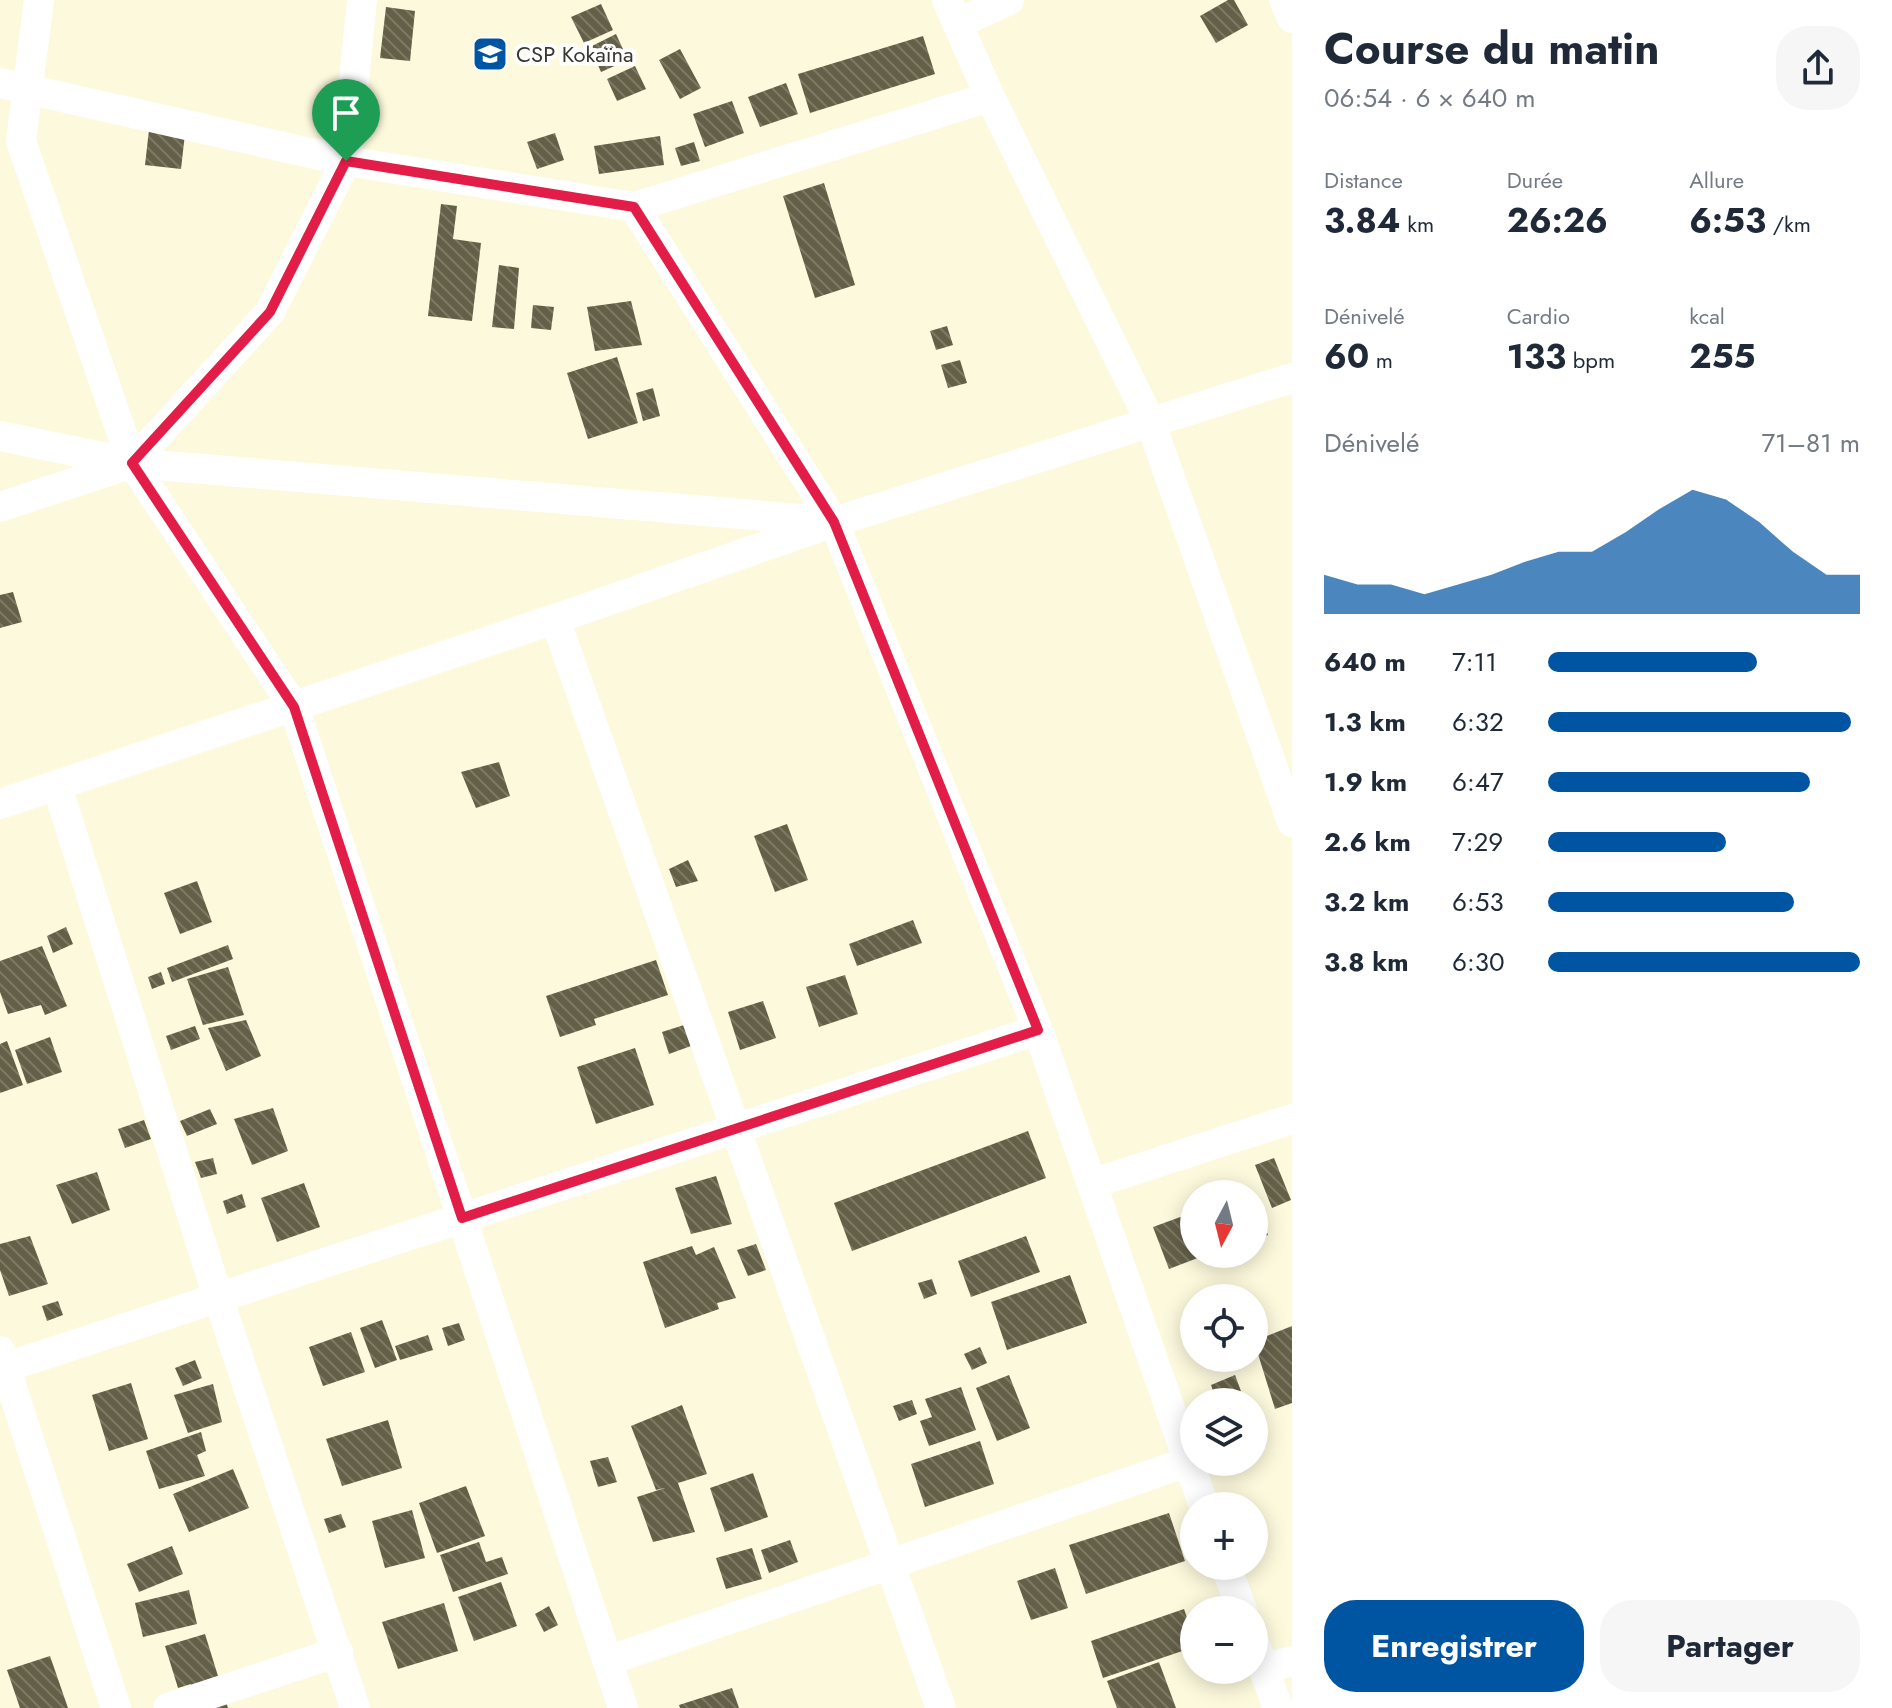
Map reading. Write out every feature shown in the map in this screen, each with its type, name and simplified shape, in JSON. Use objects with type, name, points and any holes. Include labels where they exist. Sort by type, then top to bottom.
[{"type":"street","points":[[39,0],[14,85],[21,141],[132,463],[294,707],[623,1708]]},
{"type":"street","points":[[0,507],[132,463],[270,312],[346,161],[362,0]]},
{"type":"street","points":[[1009,0],[953,11],[990,97],[1150,421],[1286,784],[1292,822]]},
{"type":"street","points":[[1284,0],[1292,18]]},
{"type":"street","points":[[14,85],[346,161],[634,207],[990,97]]},
{"type":"street","points":[[634,207],[834,522],[1038,1030],[1094,1183],[1180,1438]]},
{"type":"street","points":[[0,804],[555,619],[834,522],[1292,378]]},
{"type":"street","points":[[0,436],[132,463],[834,522]]},
{"type":"street","points":[[555,619],[941,1708]]},
{"type":"street","points":[[57,786],[218,1297],[355,1708]]},
{"type":"street","points":[[116,1708],[2,1362],[218,1297],[1038,1030]]},
{"type":"street","points":[[1094,1183],[1292,1119]]},
{"type":"street","points":[[607,1661],[1180,1465]]},
{"type":"street","points":[[168,1708],[338,1652]]},
{"type":"street","points":[[1270,1657],[1278,1708]]},
{"type":"building","points":[[1228,0],[1234,0],[1248,25],[1216,43],[1200,16]]},
{"type":"building","points":[[601,4],[613,30],[584,43],[571,17]]},
{"type":"building","points":[[386,7],[415,11],[410,61],[380,58]]},
{"type":"building","points":[[616,34],[628,60],[601,72],[590,47]]},
{"type":"building","points":[[923,36],[935,74],[810,113],[798,74]]},
{"type":"building","points":[[680,49],[701,88],[680,99],[659,60]]},
{"type":"building","points":[[635,66],[646,89],[617,101],[607,79]]},
{"type":"building","points":[[786,83],[798,114],[760,127],[748,97]]},
{"type":"building","points":[[732,101],[744,133],[705,147],[693,114]]},
{"type":"building","points":[[150,121],[186,125],[181,169],[145,165]]},
{"type":"building","points":[[555,133],[564,160],[537,169],[527,142]]},
{"type":"building","points":[[660,136],[664,165],[599,174],[594,146]]},
{"type":"building","points":[[694,142],[700,161],[681,166],[675,148]]},
{"type":"building","points":[[824,183],[855,285],[815,298],[783,196]]},
{"type":"building","points":[[441,204],[457,206],[453,239],[481,243],[472,321],[428,316]]},
{"type":"building","points":[[499,265],[519,268],[514,329],[492,327]]},
{"type":"building","points":[[631,301],[642,345],[595,351],[587,307]]},
{"type":"building","points":[[533,305],[554,307],[551,330],[531,328]]},
{"type":"building","points":[[947,326],[953,345],[936,350],[930,331]]},
{"type":"building","points":[[617,357],[638,423],[588,439],[567,373]]},
{"type":"building","points":[[960,360],[967,383],[948,388],[941,365]]},
{"type":"building","points":[[653,388],[660,416],[643,421],[636,393]]},
{"type":"building","points":[[13,592],[22,622],[0,628],[0,595]]},
{"type":"building","points":[[499,762],[510,796],[476,808],[461,772]]},
{"type":"building","points":[[787,824],[808,880],[775,892],[754,836]]},
{"type":"building","points":[[688,860],[698,881],[676,887],[669,869]]},
{"type":"building","points":[[197,881],[212,922],[180,934],[164,893]]},
{"type":"building","points":[[913,920],[922,943],[857,966],[849,944]]},
{"type":"building","points":[[66,927],[73,944],[53,953],[47,936]]},
{"type":"building","points":[[228,945],[233,959],[172,982],[167,968]]},
{"type":"building","points":[[42,946],[67,1006],[45,1015],[41,1005],[8,1014],[0,992],[0,961]]},
{"type":"building","points":[[656,960],[668,995],[594,1019],[596,1025],[560,1037],[546,996]]},
{"type":"building","points":[[228,967],[244,1015],[203,1025],[187,979]]},
{"type":"building","points":[[161,972],[165,984],[152,989],[148,977]]},
{"type":"building","points":[[845,975],[858,1014],[819,1027],[806,987]]},
{"type":"building","points":[[763,1001],[776,1038],[740,1050],[728,1012]]},
{"type":"building","points":[[246,1020],[261,1056],[226,1071],[208,1028]]},
{"type":"building","points":[[684,1025],[691,1046],[669,1054],[662,1032]]},
{"type":"building","points":[[195,1026],[200,1039],[171,1050],[166,1036]]},
{"type":"building","points":[[50,1037],[62,1072],[27,1084],[15,1050]]},
{"type":"building","points":[[7,1041],[23,1085],[0,1093],[0,1044]]},
{"type":"building","points":[[635,1048],[654,1105],[596,1124],[577,1067]]},
{"type":"building","points":[[273,1108],[288,1151],[252,1165],[234,1119]]},
{"type":"building","points":[[210,1109],[217,1124],[187,1136],[180,1121]]},
{"type":"building","points":[[144,1120],[151,1139],[125,1148],[118,1129]]},
{"type":"building","points":[[1028,1131],[1046,1178],[852,1251],[834,1203]]},
{"type":"building","points":[[213,1158],[217,1174],[201,1178],[195,1162]]},
{"type":"building","points":[[1274,1158],[1291,1200],[1272,1208],[1268,1198],[1268,1180],[1261,1180],[1255,1165]]},
{"type":"building","points":[[97,1172],[110,1210],[72,1224],[56,1185]]},
{"type":"building","points":[[716,1176],[732,1224],[691,1234],[675,1188]]},
{"type":"building","points":[[304,1183],[320,1227],[277,1242],[261,1198]]},
{"type":"building","points":[[242,1194],[246,1207],[227,1214],[223,1201]]},
{"type":"building","points":[[1180,1217],[1180,1265],[1169,1269],[1153,1227]]},
{"type":"building","points":[[30,1236],[48,1284],[9,1296],[0,1270],[0,1244]]},
{"type":"building","points":[[1026,1236],[1040,1272],[971,1297],[958,1261]]},
{"type":"building","points":[[756,1244],[766,1270],[748,1276],[737,1250]]},
{"type":"building","points":[[692,1246],[696,1255],[714,1247],[736,1298],[717,1303],[719,1309],[665,1328],[643,1262]]},
{"type":"building","points":[[1070,1275],[1087,1323],[1007,1350],[991,1302]]},
{"type":"building","points":[[932,1279],[937,1294],[924,1299],[918,1283]]},
{"type":"building","points":[[58,1301],[63,1315],[47,1321],[42,1306]]},
{"type":"building","points":[[382,1320],[397,1360],[375,1368],[360,1328]]},
{"type":"building","points":[[459,1323],[465,1340],[448,1346],[442,1328]]},
{"type":"building","points":[[1292,1326],[1292,1403],[1275,1409],[1264,1372],[1268,1372],[1268,1335]]},
{"type":"building","points":[[351,1332],[365,1372],[323,1386],[309,1347]]},
{"type":"building","points":[[428,1335],[433,1350],[400,1360],[395,1346]]},
{"type":"building","points":[[980,1347],[987,1363],[972,1370],[964,1354]]},
{"type":"building","points":[[195,1360],[202,1378],[183,1386],[175,1368]]},
{"type":"building","points":[[1009,1375],[1030,1428],[997,1441],[976,1388]]},
{"type":"building","points":[[1235,1375],[1240,1388],[1212,1388],[1211,1385]]},
{"type":"building","points":[[131,1383],[148,1439],[109,1451],[92,1395]]},
{"type":"building","points":[[213,1384],[222,1422],[188,1433],[174,1395]]},
{"type":"building","points":[[961,1387],[976,1430],[929,1446],[920,1421],[932,1417],[925,1399]]},
{"type":"building","points":[[912,1400],[917,1414],[899,1421],[893,1406]]},
{"type":"building","points":[[682,1405],[707,1474],[678,1483],[695,1532],[653,1542],[637,1497],[665,1488],[656,1490],[631,1426]]},
{"type":"building","points":[[388,1420],[402,1468],[342,1486],[326,1439]]},
{"type":"building","points":[[201,1432],[206,1451],[197,1455],[205,1476],[159,1489],[146,1451]]},
{"type":"building","points":[[980,1441],[994,1484],[925,1507],[911,1464]]},
{"type":"building","points":[[608,1457],[617,1482],[598,1487],[590,1461]]},
{"type":"building","points":[[233,1469],[249,1508],[189,1532],[173,1494]]},
{"type":"building","points":[[753,1473],[768,1517],[725,1532],[710,1488]]},
{"type":"building","points":[[466,1486],[485,1536],[437,1553],[419,1503]]},
{"type":"building","points":[[412,1510],[425,1558],[385,1568],[372,1521]]},
{"type":"building","points":[[1169,1513],[1180,1546],[1180,1563],[1086,1594],[1069,1545]]},
{"type":"building","points":[[341,1514],[346,1527],[329,1533],[324,1519]]},
{"type":"building","points":[[790,1540],[798,1562],[769,1573],[761,1550]]},
{"type":"building","points":[[479,1542],[486,1562],[502,1557],[508,1574],[453,1592],[440,1555]]},
{"type":"building","points":[[172,1546],[183,1574],[139,1592],[127,1564]]},
{"type":"building","points":[[752,1548],[762,1579],[726,1589],[716,1558]]},
{"type":"building","points":[[1055,1568],[1068,1608],[1031,1620],[1017,1581]]},
{"type":"building","points":[[501,1582],[517,1626],[474,1641],[458,1597]]},
{"type":"building","points":[[189,1590],[197,1624],[143,1637],[135,1603]]},
{"type":"building","points":[[444,1603],[458,1651],[398,1669],[382,1622]]},
{"type":"building","points":[[549,1606],[558,1625],[544,1632],[535,1614]]},
{"type":"building","points":[[1180,1610],[1180,1652],[1103,1678],[1091,1641]]},
{"type":"building","points":[[205,1634],[228,1708],[186,1708],[191,1684],[178,1688],[165,1646]]},
{"type":"building","points":[[50,1656],[68,1708],[20,1708],[7,1670]]},
{"type":"building","points":[[1159,1662],[1176,1708],[1117,1708],[1107,1681]]},
{"type":"building","points":[[732,1688],[739,1708],[680,1708],[679,1705]]},
{"type":"place","name":"CSP Kokaïna","points":[[490,54]]},
{"type":"route","points":[[346,161],[634,207],[834,522],[1038,1030],[462,1218],[294,707],[132,463],[270,312],[346,161]]}]
